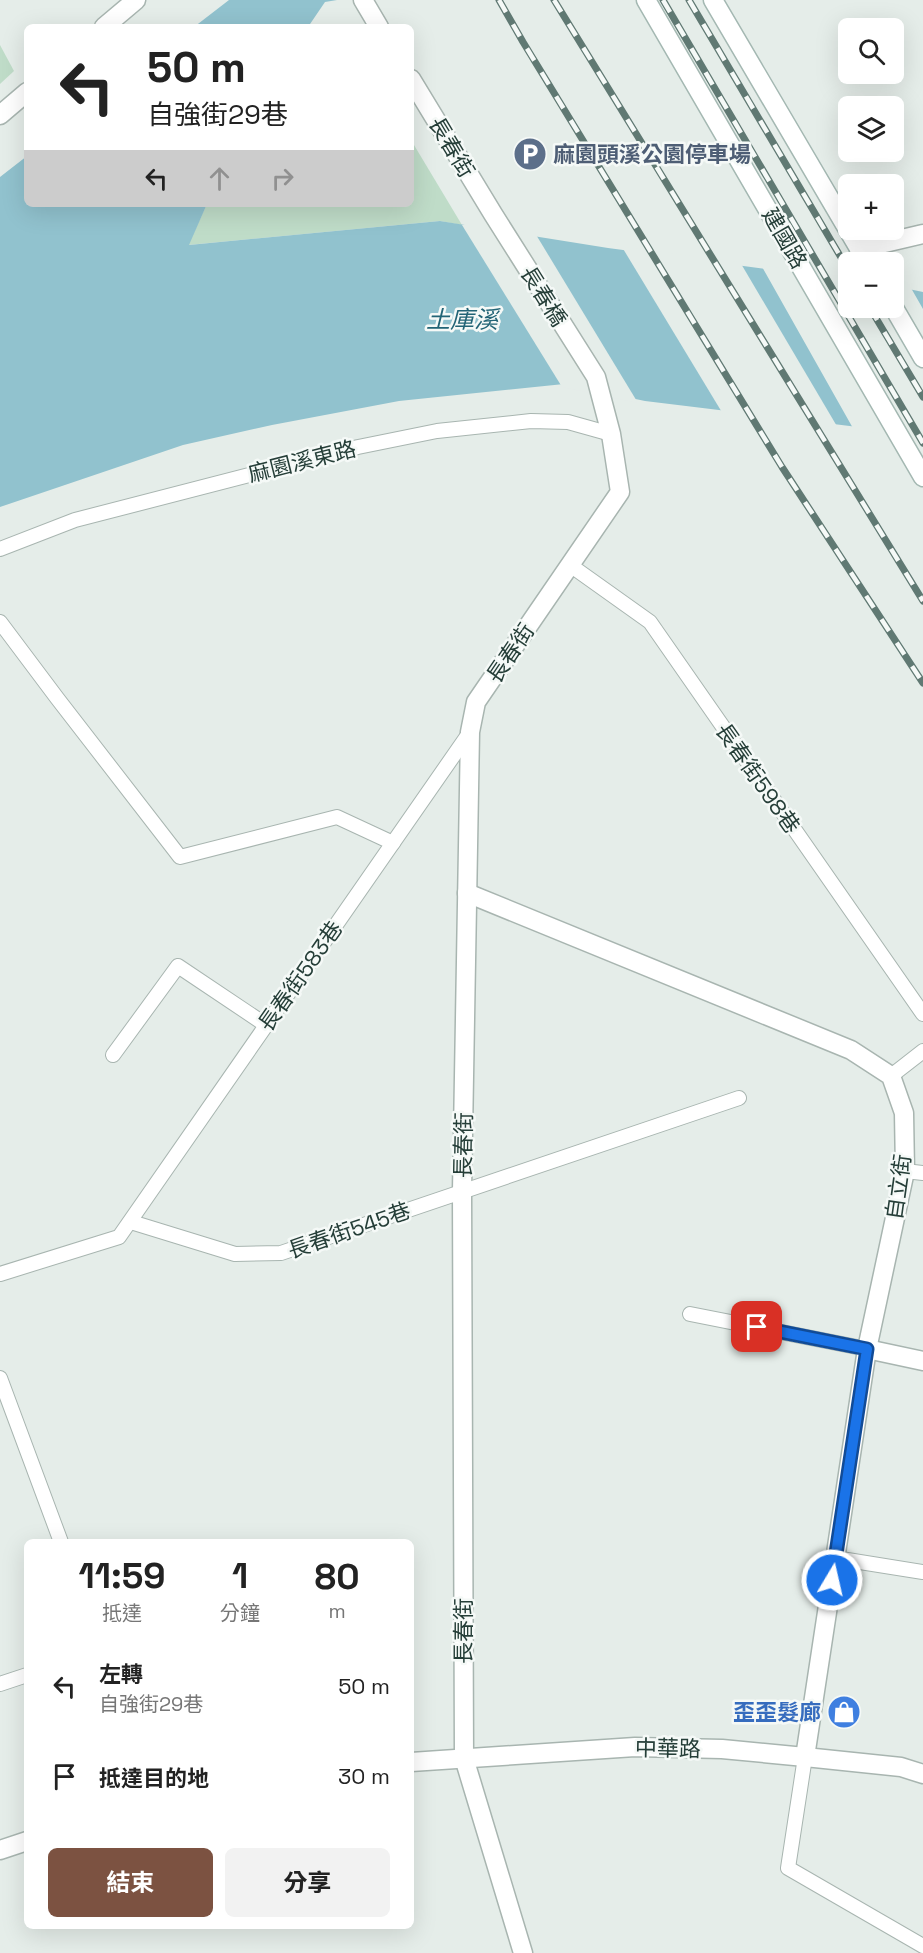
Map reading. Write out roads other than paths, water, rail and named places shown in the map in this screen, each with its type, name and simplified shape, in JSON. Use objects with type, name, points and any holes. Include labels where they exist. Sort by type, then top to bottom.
[{"type":"street","points":[[108,24],[136,0]]},
{"type":"street","points":[[363,0],[377,24]]},
{"type":"street","name":"建國路","points":[[646,0],[921,474]]},
{"type":"street","points":[[713,0],[861,252]]},
{"type":"street","name":"長春街","points":[[414,84],[493,214]]},
{"type":"street","points":[[0,115],[24,95]]},
{"type":"street","name":"長春橋","points":[[493,214],[596,377]]},
{"type":"street","points":[[874,252],[923,234]]},
{"type":"street","points":[[900,318],[923,358]]},
{"type":"street","name":"長春街","points":[[523,1953],[464,1758],[462,1191],[470,732],[476,702],[620,492],[611,434],[596,377]]},
{"type":"street","points":[[467,893],[851,1050],[891,1076]]},
{"type":"street","name":"自立街","points":[[805,1756],[867,1349],[914,1172],[904,1113],[891,1076]]},
{"type":"street","points":[[867,1349],[923,1361]]},
{"type":"street","name":"中華路","points":[[414,1762],[635,1747],[722,1749],[901,1767],[923,1774]]},
{"type":"street","points":[[0,1850],[24,1841]]},
{"type":"lane","name":"麻園溪東路","points":[[0,549],[75,520],[358,447],[437,431],[541,421],[568,422],[611,434]]},
{"type":"lane","name":"長春街598巷","points":[[570,565],[650,622],[923,1014]]},
{"type":"lane","points":[[0,622],[180,857],[336,817],[393,843]]},
{"type":"lane","name":"長春街583巷","points":[[0,1274],[119,1237],[470,732]]},
{"type":"lane","points":[[113,1055],[178,966],[266,1025]]},
{"type":"lane","points":[[891,1076],[923,1051]]},
{"type":"lane","name":"長春街545巷","points":[[130,1222],[235,1254],[281,1254],[739,1098]]},
{"type":"lane","points":[[690,1314],[867,1349]]},
{"type":"lane","points":[[0,1378],[61,1539]]},
{"type":"lane","points":[[835,1558],[923,1572]]},
{"type":"lane","points":[[0,1684],[24,1676]]},
{"type":"lane","points":[[805,1756],[788,1868],[923,1946]]},
{"type":"water","points":[[229,0],[337,0],[325,2],[310,24],[198,24]]},
{"type":"water","name":"土庫溪","points":[[24,158],[24,207],[206,207],[189,245],[440,221],[608,248],[838,279],[838,318],[904,318],[904,288],[923,292],[923,435],[645,401],[564,384],[399,401],[272,425],[183,445],[0,507],[0,177]]},
{"type":"railway","points":[[499,0],[782,467],[923,683]]},
{"type":"railway","points":[[554,0],[923,601]]},
{"type":"railway","points":[[663,0],[923,443]]},
{"type":"railway","points":[[689,0],[838,252]]},
{"type":"railway","points":[[876,318],[923,397]]},
{"type":"place","name":"麻園頭溪公園停車場","points":[[530,154]]},
{"type":"place","name":"歪歪髮廊","points":[[844,1712]]}]
